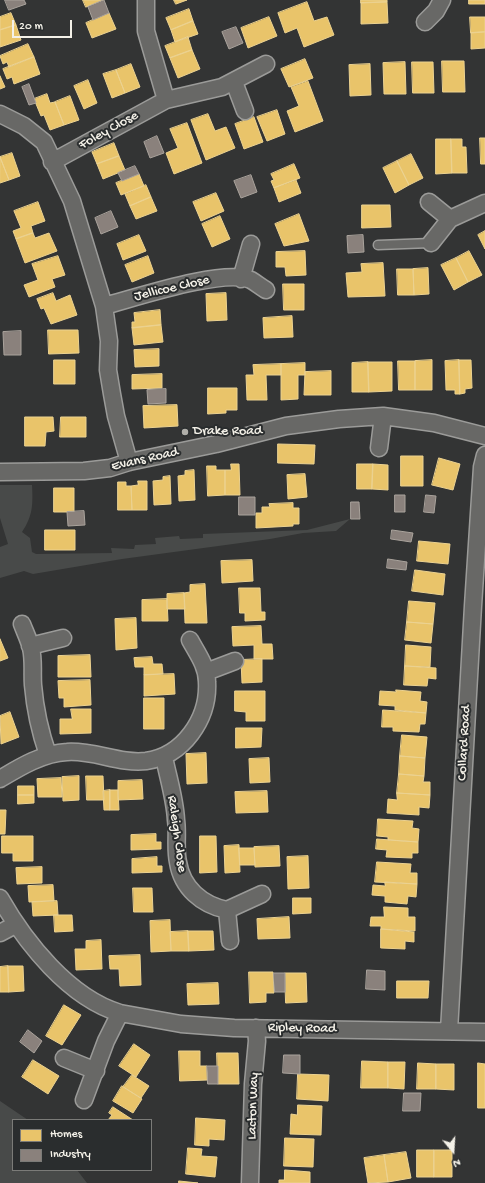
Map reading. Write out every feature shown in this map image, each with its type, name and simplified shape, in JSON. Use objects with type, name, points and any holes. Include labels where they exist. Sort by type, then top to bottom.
[{"type":"street","points":[[146,0],[145,28],[166,100]]},
{"type":"street","points":[[425,22],[436,11],[442,0]]},
{"type":"street","name":"Foley Close","points":[[52,162],[166,100],[222,87],[266,64]]},
{"type":"street","points":[[234,82],[245,111]]},
{"type":"street","points":[[0,114],[24,126],[44,142],[52,162],[72,201],[104,306],[109,341],[108,370],[116,416],[130,462]]},
{"type":"street","points":[[429,202],[450,219]]},
{"type":"street","points":[[431,243],[450,219],[485,203]]},
{"type":"street","points":[[241,279],[252,244]]},
{"type":"street","name":"Jellicoe Close","points":[[104,306],[213,279],[250,280],[266,290]]},
{"type":"street","points":[[379,448],[383,416]]},
{"type":"street","name":"Evans Road","points":[[0,472],[84,471],[110,468],[130,462],[216,444],[286,426],[339,419],[383,416],[434,423],[485,436]]},
{"type":"street","name":"Collard Road","points":[[449,1031],[473,606],[482,467],[485,455]]},
{"type":"street","points":[[22,624],[30,646],[34,666],[33,683],[36,712],[41,736],[48,755]]},
{"type":"street","points":[[30,646],[63,638]]},
{"type":"street","points":[[0,779],[48,755],[66,752],[82,752],[127,760],[145,761],[164,757],[183,745],[196,727],[203,711],[207,694],[206,672],[199,655],[190,640]]},
{"type":"street","points":[[206,672],[235,661]]},
{"type":"street","name":"Raleigh Close","points":[[164,757],[176,818],[177,862],[182,879],[189,889],[205,903],[227,910]]},
{"type":"street","points":[[230,941],[227,910],[262,894]]},
{"type":"street","name":"Ripley Road","points":[[0,898],[15,924],[65,981],[98,1003],[120,1012],[181,1024],[256,1028],[485,1032]]},
{"type":"street","points":[[0,933],[15,924]]},
{"type":"street","points":[[84,1100],[106,1041],[120,1012]]},
{"type":"street","name":"Lacton Way","points":[[250,1183],[253,1084],[257,1041],[256,1028]]},
{"type":"street","points":[[64,1058],[96,1071]]},
{"type":"lane","points":[[378,246],[431,243]]},
{"type":"shaded area","points":[[0,485],[32,485],[32,510],[22,532],[30,538],[32,552],[36,554],[112,553],[111,548],[134,549],[135,545],[156,544],[155,538],[179,536],[180,539],[203,538],[203,534],[307,530],[350,519],[336,531],[303,533],[270,539],[122,559],[33,574],[24,571],[0,578],[0,547],[8,544],[0,518]]},
{"type":"shaded area","points":[[0,1101],[27,1119],[12,1119],[12,1171],[78,1171],[87,1183],[0,1183]]},
{"type":"building: Homes","points":[[83,0],[104,0],[86,7]]},
{"type":"building: Homes","points":[[174,0],[187,0],[176,4]]},
{"type":"building: Homes","points":[[361,0],[387,0],[387,2],[361,3]]},
{"type":"building: Homes","points":[[469,0],[485,0],[485,4],[469,4]]},
{"type":"building: Homes","points":[[307,2],[314,21],[327,17],[334,35],[304,47],[297,28],[285,33],[278,13]]},
{"type":"building: Homes","points":[[387,2],[388,23],[361,24],[361,3]]},
{"type":"building: Homes","points":[[189,9],[193,21],[171,30],[166,18]]},
{"type":"building: Homes","points":[[11,13],[16,25],[0,30],[0,17]]},
{"type":"building: Homes","points":[[109,13],[116,29],[92,38],[86,23]]},
{"type":"building: Homes","points":[[269,17],[277,36],[248,48],[241,28]]},
{"type":"building: Homes","points":[[470,17],[485,17],[485,32],[471,33]]},
{"type":"building: Homes","points":[[193,21],[198,34],[175,42],[171,30]]},
{"type":"building: Homes","points":[[16,25],[21,40],[0,47],[0,30]]},
{"type":"building: Homes","points":[[485,32],[485,48],[471,49],[471,33]]},
{"type":"building: Homes","points":[[188,37],[192,50],[170,58],[165,46]]},
{"type":"building: Homes","points":[[28,44],[34,57],[9,67],[7,62],[3,64],[0,56]]},
{"type":"building: Homes","points":[[192,50],[200,69],[178,78],[170,58]]},
{"type":"building: Homes","points":[[34,57],[40,74],[14,84],[12,77],[7,79],[3,69]]},
{"type":"building: Homes","points":[[305,59],[313,78],[289,87],[281,69]]},
{"type":"building: Homes","points":[[442,61],[464,61],[465,92],[443,92]]},
{"type":"building: Homes","points":[[405,62],[406,94],[384,94],[383,63]]},
{"type":"building: Homes","points":[[412,62],[433,62],[434,93],[413,93]]},
{"type":"building: Homes","points":[[131,64],[140,87],[125,93],[116,70]]},
{"type":"building: Homes","points":[[370,64],[371,95],[350,96],[349,65]]},
{"type":"building: Homes","points":[[116,70],[125,93],[112,98],[103,74]]},
{"type":"building: Homes","points":[[0,76],[5,87],[0,89]]},
{"type":"building: Homes","points":[[88,80],[97,103],[84,109],[74,86]]},
{"type":"building: Homes","points":[[308,81],[323,121],[295,132],[287,111],[299,106],[291,87]]},
{"type":"building: Homes","points":[[47,94],[50,103],[55,102],[64,125],[50,130],[44,115],[41,116],[34,99]]},
{"type":"building: Homes","points":[[70,96],[79,120],[64,125],[55,102]]},
{"type":"building: Homes","points":[[277,110],[285,134],[267,141],[257,117]]},
{"type":"building: Homes","points":[[208,114],[215,131],[226,127],[235,148],[206,160],[191,120]]},
{"type":"building: Homes","points":[[254,117],[263,142],[244,149],[235,124]]},
{"type":"building: Homes","points":[[187,123],[202,163],[174,174],[166,153],[178,148],[170,129]]},
{"type":"building: Homes","points":[[480,138],[485,138],[485,164],[481,164]]},
{"type":"building: Homes","points":[[436,139],[451,139],[452,173],[436,174]]},
{"type":"building: Homes","points":[[451,139],[462,139],[462,147],[466,147],[467,173],[452,173]]},
{"type":"building: Homes","points":[[114,143],[119,156],[97,164],[92,152]]},
{"type":"building: Homes","points":[[12,153],[20,176],[9,180],[0,157]]},
{"type":"building: Homes","points":[[411,154],[423,178],[409,185],[397,161]]},
{"type":"building: Homes","points":[[119,156],[125,170],[103,179],[97,164]]},
{"type":"building: Homes","points":[[0,157],[9,180],[0,183]]},
{"type":"building: Homes","points":[[397,161],[409,185],[395,193],[383,168]]},
{"type":"building: Homes","points":[[294,164],[300,178],[274,188],[271,181],[274,180],[271,174]]},
{"type":"building: Homes","points":[[139,174],[144,186],[121,195],[116,183]]},
{"type":"building: Homes","points":[[296,180],[301,193],[279,202],[274,188]]},
{"type":"building: Homes","points":[[146,185],[151,197],[130,206],[125,194]]},
{"type":"building: Homes","points":[[216,193],[224,211],[201,221],[193,202]]},
{"type":"building: Homes","points":[[151,197],[157,211],[136,219],[130,206]]},
{"type":"building: Homes","points":[[38,202],[45,221],[31,226],[33,233],[16,239],[13,231],[21,228],[14,211]]},
{"type":"building: Homes","points":[[362,205],[390,205],[391,227],[362,228]]},
{"type":"building: Homes","points":[[299,214],[309,241],[284,246],[275,224]]},
{"type":"building: Homes","points":[[220,216],[230,239],[212,247],[202,224]]},
{"type":"building: Homes","points":[[485,231],[485,249],[478,235]]},
{"type":"building: Homes","points":[[33,233],[35,238],[49,233],[57,251],[25,263],[16,239]]},
{"type":"building: Homes","points":[[139,235],[146,251],[123,260],[117,244]]},
{"type":"building: Homes","points":[[305,251],[306,275],[286,276],[285,267],[276,267],[276,252]]},
{"type":"building: Homes","points":[[469,251],[482,275],[468,282],[456,258]]},
{"type":"building: Homes","points":[[58,256],[65,275],[52,279],[55,287],[29,297],[24,285],[38,280],[32,264]]},
{"type":"building: Homes","points":[[148,256],[154,273],[132,282],[125,265]]},
{"type":"building: Homes","points":[[456,258],[468,282],[454,290],[441,265]]},
{"type":"building: Homes","points":[[383,263],[385,296],[348,297],[346,273],[362,272],[361,264]]},
{"type":"building: Homes","points":[[428,268],[429,294],[414,295],[413,269]]},
{"type":"building: Homes","points":[[397,269],[413,269],[414,295],[398,295]]},
{"type":"building: Homes","points":[[283,284],[304,284],[304,310],[284,310]]},
{"type":"building: Homes","points":[[53,293],[56,301],[70,295],[77,315],[51,324],[44,308],[41,309],[37,299]]},
{"type":"building: Homes","points":[[226,293],[227,320],[207,321],[206,294]]},
{"type":"building: Homes","points":[[160,310],[161,325],[132,328],[132,322],[135,322],[134,313]]},
{"type":"building: Homes","points":[[292,316],[293,337],[264,338],[263,318]]},
{"type":"building: Homes","points":[[161,325],[163,342],[134,345],[132,328]]},
{"type":"building: Homes","points":[[48,330],[78,330],[79,353],[49,354]]},
{"type":"building: Homes","points":[[159,349],[159,366],[135,367],[134,350]]},
{"type":"building: Homes","points":[[54,360],[75,360],[75,384],[54,384]]},
{"type":"building: Homes","points":[[432,360],[432,390],[415,390],[415,361]]},
{"type":"building: Homes","points":[[459,360],[460,394],[455,394],[455,390],[446,390],[445,361]]},
{"type":"building: Homes","points":[[459,360],[471,360],[472,388],[465,389],[465,393],[460,394]]},
{"type":"building: Homes","points":[[398,361],[415,361],[415,390],[399,390]]},
{"type":"building: Homes","points":[[368,362],[369,392],[352,392],[352,363]]},
{"type":"building: Homes","points":[[368,362],[392,362],[392,391],[369,392]]},
{"type":"building: Homes","points":[[305,363],[305,375],[298,375],[298,399],[281,400],[281,364]]},
{"type":"building: Homes","points":[[281,364],[281,375],[266,375],[267,400],[247,400],[246,375],[254,375],[253,365]]},
{"type":"building: Homes","points":[[331,371],[331,395],[304,395],[305,372]]},
{"type":"building: Homes","points":[[162,374],[162,388],[132,389],[132,375]]},
{"type":"building: Homes","points":[[208,388],[237,388],[237,410],[226,410],[226,413],[208,414]]},
{"type":"building: Homes","points":[[177,405],[178,426],[144,428],[143,406]]},
{"type":"building: Homes","points":[[25,417],[53,417],[54,431],[46,432],[45,446],[25,446]]},
{"type":"building: Homes","points":[[61,417],[86,417],[86,437],[60,437]]},
{"type":"building: Homes","points":[[278,444],[315,445],[314,464],[278,463]]},
{"type":"building: Homes","points":[[401,456],[423,456],[423,486],[401,486]]},
{"type":"building: Homes","points":[[439,458],[460,464],[453,490],[432,485]]},
{"type":"building: Homes","points":[[231,464],[239,464],[240,495],[225,495],[225,470],[231,470]]},
{"type":"building: Homes","points":[[357,464],[373,464],[372,489],[357,489]]},
{"type":"building: Homes","points":[[373,464],[388,465],[388,490],[372,489]]},
{"type":"building: Homes","points":[[207,466],[216,466],[216,470],[225,470],[225,495],[208,496]]},
{"type":"building: Homes","points":[[194,470],[195,500],[179,501],[178,476],[185,475],[185,471]]},
{"type":"building: Homes","points":[[305,474],[307,497],[288,499],[287,475]]},
{"type":"building: Homes","points":[[170,476],[171,504],[154,505],[153,481],[163,480],[163,477]]},
{"type":"building: Homes","points":[[138,481],[147,481],[147,510],[132,510],[131,486],[138,485]]},
{"type":"building: Homes","points":[[118,482],[126,482],[126,486],[131,486],[132,510],[118,510]]},
{"type":"building: Homes","points":[[54,488],[74,488],[74,512],[54,512]]},
{"type":"building: Homes","points":[[293,503],[293,508],[299,508],[299,524],[293,524],[293,526],[256,528],[256,513],[262,513],[262,507],[270,507],[269,504]]},
{"type":"building: Homes","points":[[45,530],[75,530],[75,550],[45,550]]},
{"type":"building: Homes","points":[[419,541],[450,544],[448,564],[417,561]]},
{"type":"building: Homes","points":[[252,560],[253,581],[222,583],[221,561]]},
{"type":"building: Homes","points":[[415,570],[445,574],[443,595],[412,591]]},
{"type":"building: Homes","points":[[205,584],[207,623],[185,623],[184,593],[190,592],[190,585]]},
{"type":"building: Homes","points":[[239,588],[260,588],[261,612],[265,612],[265,620],[245,621],[245,613],[240,613]]},
{"type":"building: Homes","points":[[184,593],[185,609],[167,609],[167,594]]},
{"type":"building: Homes","points":[[167,599],[168,621],[142,621],[142,600]]},
{"type":"building: Homes","points":[[409,601],[435,603],[433,624],[407,622]]},
{"type":"building: Homes","points":[[136,618],[137,648],[116,650],[115,619]]},
{"type":"building: Homes","points":[[407,622],[433,624],[431,643],[405,640]]},
{"type":"building: Homes","points":[[261,626],[262,644],[272,644],[273,659],[254,659],[254,645],[233,646],[232,627]]},
{"type":"building: Homes","points":[[0,639],[8,658],[0,661]]},
{"type":"building: Homes","points":[[406,645],[431,647],[430,667],[405,666]]},
{"type":"building: Homes","points":[[90,655],[91,677],[58,677],[58,656]]},
{"type":"building: Homes","points":[[152,657],[153,664],[162,664],[163,674],[144,675],[144,667],[135,667],[134,658]]},
{"type":"building: Homes","points":[[262,659],[262,682],[242,683],[241,660]]},
{"type":"building: Homes","points":[[405,666],[436,668],[436,679],[428,678],[427,686],[404,685]]},
{"type":"building: Homes","points":[[174,674],[175,694],[144,696],[144,675]]},
{"type":"building: Homes","points":[[90,680],[91,705],[64,707],[64,698],[59,698],[58,681]]},
{"type":"building: Homes","points":[[396,690],[421,692],[420,701],[427,702],[426,713],[395,710],[395,706],[379,705],[380,691],[396,692]]},
{"type":"building: Homes","points":[[235,691],[265,691],[265,721],[246,721],[246,712],[235,711]]},
{"type":"building: Homes","points":[[144,698],[164,698],[164,729],[144,729]]},
{"type":"building: Homes","points":[[71,709],[91,709],[91,733],[60,734],[60,719],[72,719]]},
{"type":"building: Homes","points":[[383,710],[426,713],[425,724],[420,724],[419,732],[393,731],[393,727],[382,727]]},
{"type":"building: Homes","points":[[10,712],[19,737],[1,744],[0,716]]},
{"type":"building: Homes","points":[[236,728],[262,728],[261,747],[236,748]]},
{"type":"building: Homes","points":[[402,735],[427,737],[425,758],[400,756]]},
{"type":"building: Homes","points":[[206,753],[207,783],[187,784],[186,754]]},
{"type":"building: Homes","points":[[400,756],[425,758],[424,776],[399,774]]},
{"type":"building: Homes","points":[[269,758],[270,782],[250,783],[249,759]]},
{"type":"building: Homes","points":[[399,774],[424,776],[423,782],[430,782],[430,795],[397,793]]},
{"type":"building: Homes","points":[[79,776],[79,800],[63,801],[62,777]]},
{"type":"building: Homes","points":[[86,776],[103,776],[104,800],[87,800]]},
{"type":"building: Homes","points":[[61,778],[62,797],[38,797],[37,779]]},
{"type":"building: Homes","points":[[142,780],[143,799],[118,800],[118,781]]},
{"type":"building: Homes","points":[[18,786],[34,786],[34,795],[18,795]]},
{"type":"building: Homes","points":[[110,790],[118,790],[119,810],[110,810]]},
{"type":"building: Homes","points":[[110,790],[110,810],[104,810],[103,791]]},
{"type":"building: Homes","points":[[267,791],[268,812],[236,813],[235,792]]},
{"type":"building: Homes","points":[[397,793],[430,795],[429,808],[419,807],[419,815],[387,813],[388,799],[397,800]]},
{"type":"building: Homes","points":[[18,795],[34,795],[34,803],[18,804]]},
{"type":"building: Homes","points":[[0,810],[6,810],[5,834],[0,834]]},
{"type":"building: Homes","points":[[378,819],[413,821],[412,828],[419,829],[418,842],[388,840],[388,837],[377,836]]},
{"type":"building: Homes","points":[[156,834],[156,842],[161,842],[161,849],[131,850],[131,835]]},
{"type":"building: Homes","points":[[2,836],[33,836],[33,861],[13,861],[13,853],[2,853]]},
{"type":"building: Homes","points":[[200,836],[216,836],[217,872],[200,873]]},
{"type":"building: Homes","points":[[377,839],[418,842],[418,853],[412,853],[412,858],[386,857],[387,850],[376,849]]},
{"type":"building: Homes","points":[[239,845],[240,872],[225,873],[224,846]]},
{"type":"building: Homes","points":[[279,846],[280,866],[255,867],[254,847]]},
{"type":"building: Homes","points":[[239,848],[254,848],[255,865],[240,865]]},
{"type":"building: Homes","points":[[308,856],[309,888],[288,889],[287,857]]},
{"type":"building: Homes","points":[[157,857],[157,866],[162,866],[162,872],[132,873],[132,859]]},
{"type":"building: Homes","points":[[377,862],[411,864],[410,873],[417,873],[417,884],[375,882]]},
{"type":"building: Homes","points":[[42,867],[42,883],[17,884],[16,868]]},
{"type":"building: Homes","points":[[385,882],[417,884],[416,897],[408,896],[407,904],[385,902],[385,896],[372,895],[373,885],[385,886]]},
{"type":"building: Homes","points":[[53,885],[54,901],[29,902],[28,886]]},
{"type":"building: Homes","points":[[133,888],[152,888],[153,912],[134,912]]},
{"type":"building: Homes","points":[[293,898],[311,898],[311,913],[293,914]]},
{"type":"building: Homes","points":[[57,901],[58,915],[33,916],[32,902]]},
{"type":"building: Homes","points":[[384,907],[408,908],[408,917],[415,917],[415,931],[381,929],[381,926],[370,926],[371,917],[384,917]]},
{"type":"building: Homes","points":[[54,915],[72,915],[73,931],[55,932]]},
{"type":"building: Homes","points":[[289,917],[290,938],[258,939],[257,919]]},
{"type":"building: Homes","points":[[170,920],[171,951],[151,952],[150,921]]},
{"type":"building: Homes","points":[[381,929],[414,932],[414,942],[405,941],[405,949],[381,948]]},
{"type":"building: Homes","points":[[188,931],[213,931],[214,950],[189,951]]},
{"type":"building: Homes","points":[[188,931],[189,951],[171,951],[170,932]]},
{"type":"building: Homes","points":[[101,940],[102,969],[76,970],[75,949],[86,949],[86,941]]},
{"type":"building: Homes","points":[[140,955],[141,985],[120,986],[119,969],[110,969],[109,956]]},
{"type":"building: Homes","points":[[8,966],[9,992],[0,992],[0,967]]},
{"type":"building: Homes","points":[[8,966],[23,966],[24,991],[9,992]]},
{"type":"building: Homes","points":[[249,972],[273,972],[274,993],[266,993],[266,1002],[250,1003]]},
{"type":"building: Homes","points":[[285,973],[306,973],[307,1002],[286,1003]]},
{"type":"building: Homes","points":[[397,981],[429,981],[428,998],[397,998]]},
{"type":"building: Homes","points":[[218,983],[219,1004],[188,1005],[187,984]]},
{"type":"building: Homes","points":[[64,1005],[81,1015],[62,1045],[46,1036]]},
{"type":"building: Homes","points":[[134,1044],[150,1055],[136,1077],[119,1066]]},
{"type":"building: Homes","points":[[179,1051],[200,1051],[200,1066],[207,1066],[208,1080],[180,1081]]},
{"type":"building: Homes","points":[[217,1053],[238,1053],[239,1084],[218,1084]]},
{"type":"building: Homes","points":[[33,1060],[59,1076],[48,1094],[22,1077]]},
{"type":"building: Homes","points":[[362,1061],[388,1062],[388,1088],[361,1088]]},
{"type":"building: Homes","points":[[388,1062],[405,1062],[404,1089],[388,1088]]},
{"type":"building: Homes","points":[[418,1063],[436,1064],[436,1089],[417,1089]]},
{"type":"building: Homes","points":[[478,1063],[485,1064],[485,1108],[478,1108]]},
{"type":"building: Homes","points":[[436,1064],[454,1064],[454,1090],[436,1089]]},
{"type":"building: Homes","points":[[298,1074],[329,1075],[328,1101],[297,1099]]},
{"type":"building: Homes","points":[[132,1075],[149,1086],[141,1098],[123,1087]]},
{"type":"building: Homes","points":[[122,1086],[142,1099],[133,1113],[113,1101]]},
{"type":"building: Homes","points":[[298,1105],[322,1106],[321,1135],[290,1134],[291,1114],[297,1115]]},
{"type":"building: Homes","points":[[113,1107],[131,1119],[109,1119],[112,1115],[109,1113]]},
{"type":"building: Homes","points":[[196,1118],[225,1120],[224,1140],[209,1139],[209,1146],[195,1145]]},
{"type":"building: Homes","points":[[285,1138],[314,1139],[313,1167],[284,1166]]},
{"type":"building: Homes","points":[[188,1148],[202,1149],[201,1156],[217,1157],[215,1177],[186,1174]]},
{"type":"building: Homes","points":[[417,1150],[434,1150],[434,1177],[417,1177]]},
{"type":"building: Homes","points":[[434,1150],[452,1150],[452,1177],[434,1177]]},
{"type":"building: Homes","points":[[406,1152],[411,1178],[388,1182],[384,1155]]},
{"type":"building: Homes","points":[[384,1155],[388,1182],[368,1183],[364,1158]]},
{"type":"building: Homes","points":[[285,1170],[310,1172],[310,1183],[279,1183],[279,1180],[284,1180]]},
{"type":"building: Homes","points":[[179,1181],[198,1183],[179,1183]]},
{"type":"building: Industry","points":[[5,0],[24,0],[26,4],[9,10]]},
{"type":"building: Industry","points":[[104,0],[109,13],[93,20],[88,7]]},
{"type":"building: Industry","points":[[236,27],[243,43],[229,49],[222,32]]},
{"type":"building: Industry","points":[[29,84],[36,103],[29,105],[22,87]]},
{"type":"building: Industry","points":[[157,136],[164,153],[150,158],[144,142]]},
{"type":"building: Industry","points":[[135,166],[139,174],[122,181],[118,173]]},
{"type":"building: Industry","points":[[251,175],[257,192],[241,198],[234,181]]},
{"type":"building: Industry","points":[[111,211],[118,227],[101,234],[95,218]]},
{"type":"building: Industry","points":[[363,235],[364,252],[348,253],[347,236]]},
{"type":"building: Industry","points":[[21,331],[21,355],[4,355],[3,332]]},
{"type":"building: Industry","points":[[166,389],[166,403],[148,404],[147,390]]},
{"type":"building: Industry","points":[[395,495],[405,495],[405,512],[395,512]]},
{"type":"building: Industry","points":[[426,495],[436,496],[434,513],[424,512]]},
{"type":"building: Industry","points":[[239,497],[255,497],[255,515],[239,515]]},
{"type":"building: Industry","points":[[351,502],[359,502],[360,519],[351,519]]},
{"type":"building: Industry","points":[[84,511],[85,525],[68,526],[67,512]]},
{"type":"building: Industry","points":[[392,530],[413,533],[411,542],[391,539]]},
{"type":"building: Industry","points":[[388,559],[407,562],[406,570],[387,568]]},
{"type":"building: Industry","points":[[367,970],[385,971],[385,990],[366,989]]},
{"type":"building: Industry","points":[[274,973],[285,973],[285,992],[275,992]]},
{"type":"building: Industry","points":[[28,1030],[42,1041],[34,1053],[20,1042]]},
{"type":"building: Industry","points":[[284,1055],[300,1055],[300,1074],[283,1073]]},
{"type":"building: Industry","points":[[207,1066],[218,1066],[218,1084],[208,1084]]},
{"type":"building: Industry","points":[[404,1093],[421,1093],[420,1111],[403,1111]]},
{"type":"place","name":"Drake Road","points":[[185,432]]}]
